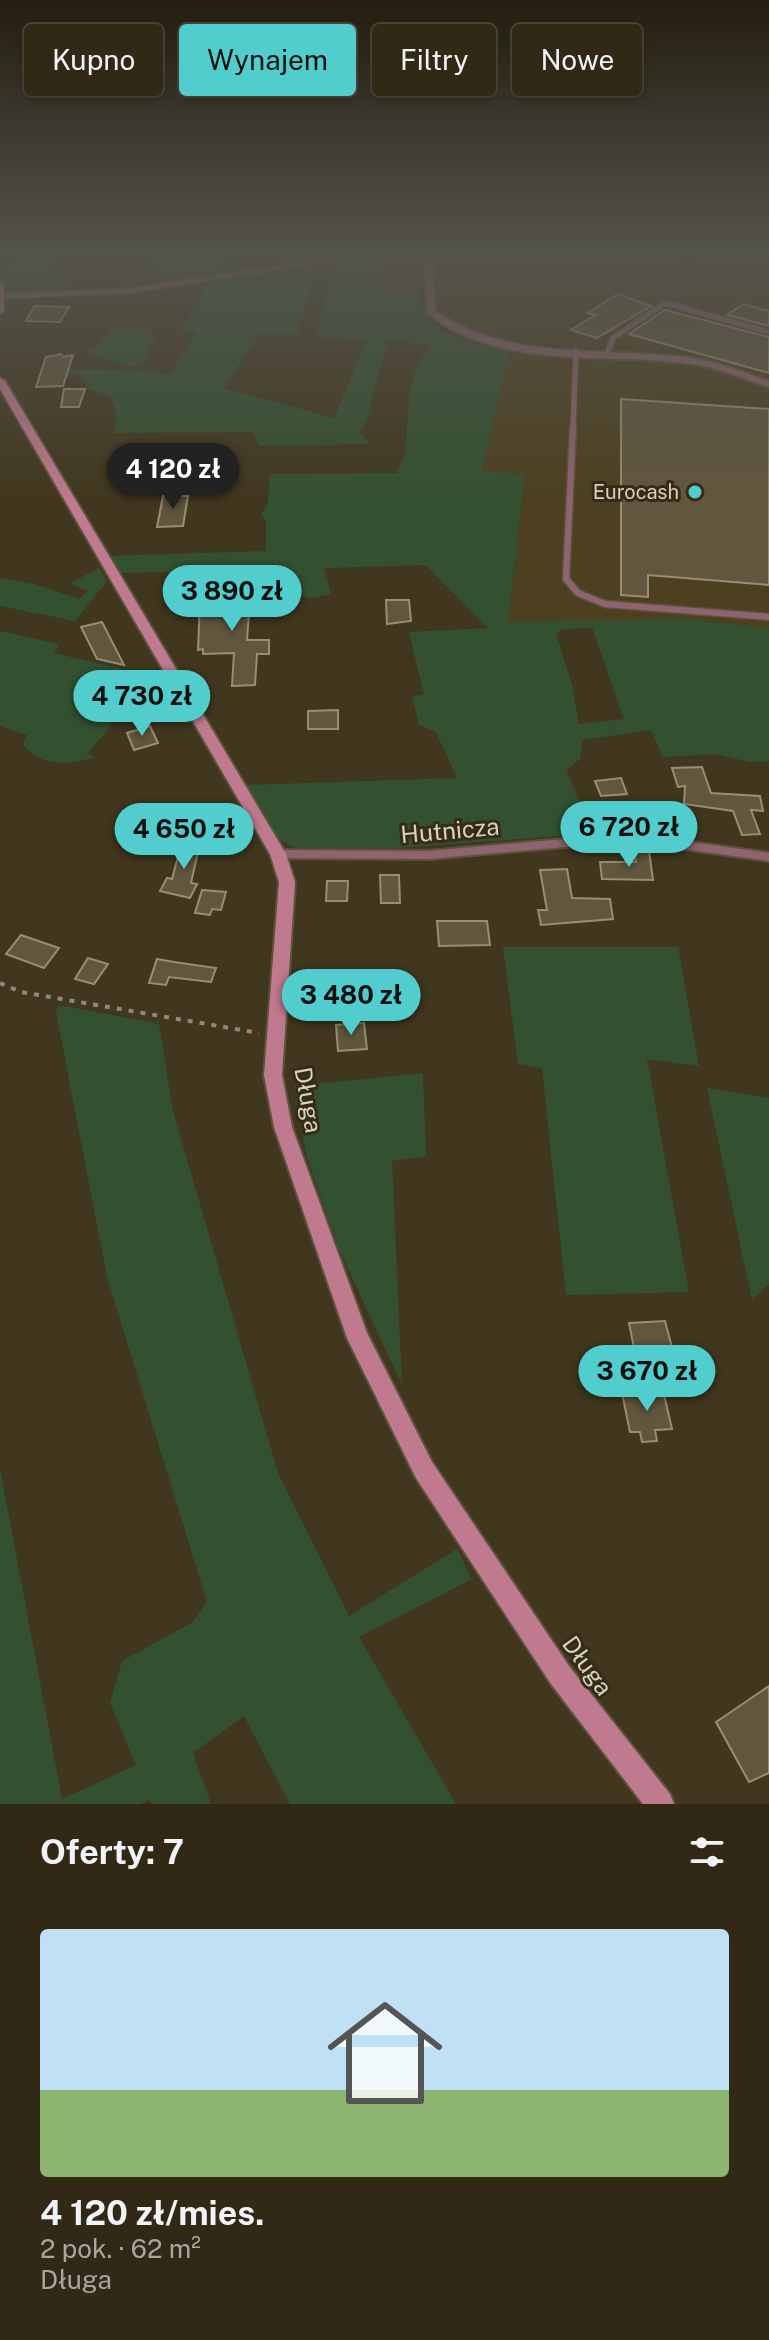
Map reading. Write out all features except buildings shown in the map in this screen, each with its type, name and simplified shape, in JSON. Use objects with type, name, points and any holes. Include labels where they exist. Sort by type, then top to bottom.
[{"type":"street","points":[[474,337],[576,351],[692,361],[769,384]]},
{"type":"street","name":"Długa","points":[[0,381],[278,854],[287,882],[273,1075],[283,1127],[358,1338],[424,1470],[560,1675],[660,1804]]},
{"type":"lane","points":[[607,354],[614,337]]},
{"type":"lane","points":[[576,351],[566,579],[571,588],[590,600],[605,604],[769,617]]},
{"type":"lane","name":"Hutnicza","points":[[278,854],[429,855],[610,839],[648,840],[769,857]]},
{"type":"path","points":[[0,983],[21,992],[266,1034],[277,1031]]},
{"type":"shaded area","points":[[482,337],[769,337],[769,380],[720,363],[683,357]]},
{"type":"shaded area","points":[[506,354],[597,357],[707,367],[769,389],[769,628],[680,619],[508,622],[525,474],[482,472]]},
{"type":"green space","points":[[104,337],[155,338],[145,362],[131,367],[83,352]]},
{"type":"green space","points":[[194,337],[257,337],[224,388],[334,418],[367,340],[319,337],[457,337],[508,351],[482,471],[525,474],[508,622],[680,619],[769,628],[769,761],[751,762],[714,754],[663,757],[651,730],[583,740],[580,759],[566,770],[590,825],[601,833],[396,848],[295,848],[278,837],[243,785],[457,778],[436,732],[419,725],[412,696],[424,695],[409,632],[488,628],[426,565],[324,568],[331,594],[310,598],[295,593],[287,570],[120,573],[107,556],[266,551],[266,521],[261,514],[268,504],[270,474],[397,473],[406,449],[413,380],[423,356],[432,345],[387,341],[365,426],[359,432],[371,444],[259,446],[254,432],[113,433],[117,418],[111,397],[88,388],[80,375],[61,374],[59,368],[130,371],[136,368],[169,375]],"holes":[[[592,628],[624,719],[579,724],[572,685],[556,633],[563,629]]]},
{"type":"green space","points":[[99,568],[107,581],[75,621],[0,606],[0,578],[34,584],[79,599],[88,591],[70,583]]},
{"type":"green space","points":[[0,631],[59,644],[54,653],[164,679],[188,723],[125,709],[87,754],[95,757],[66,763],[38,757],[23,744],[27,735],[0,726]]},
{"type":"green space","points":[[503,947],[678,947],[699,1066],[647,1059],[689,1292],[566,1295],[542,1068],[518,1064]]},
{"type":"green space","points":[[59,1005],[159,1024],[173,1111],[278,1473],[349,1616],[457,1549],[472,1579],[359,1637],[456,1804],[290,1804],[244,1716],[193,1753],[211,1804],[152,1804],[150,1799],[140,1804],[0,1804],[0,1469],[62,1799],[136,1765],[110,1703],[122,1661],[193,1622],[207,1602],[107,1277],[56,1012]]},
{"type":"green space","points":[[423,1073],[426,1156],[392,1161],[402,1385],[339,1249],[307,1158],[294,1086]]},
{"type":"green space","points":[[707,1088],[769,1098],[769,1284],[752,1300]]},
{"type":"place","name":"Eurocash","points":[[695,492]]}]
